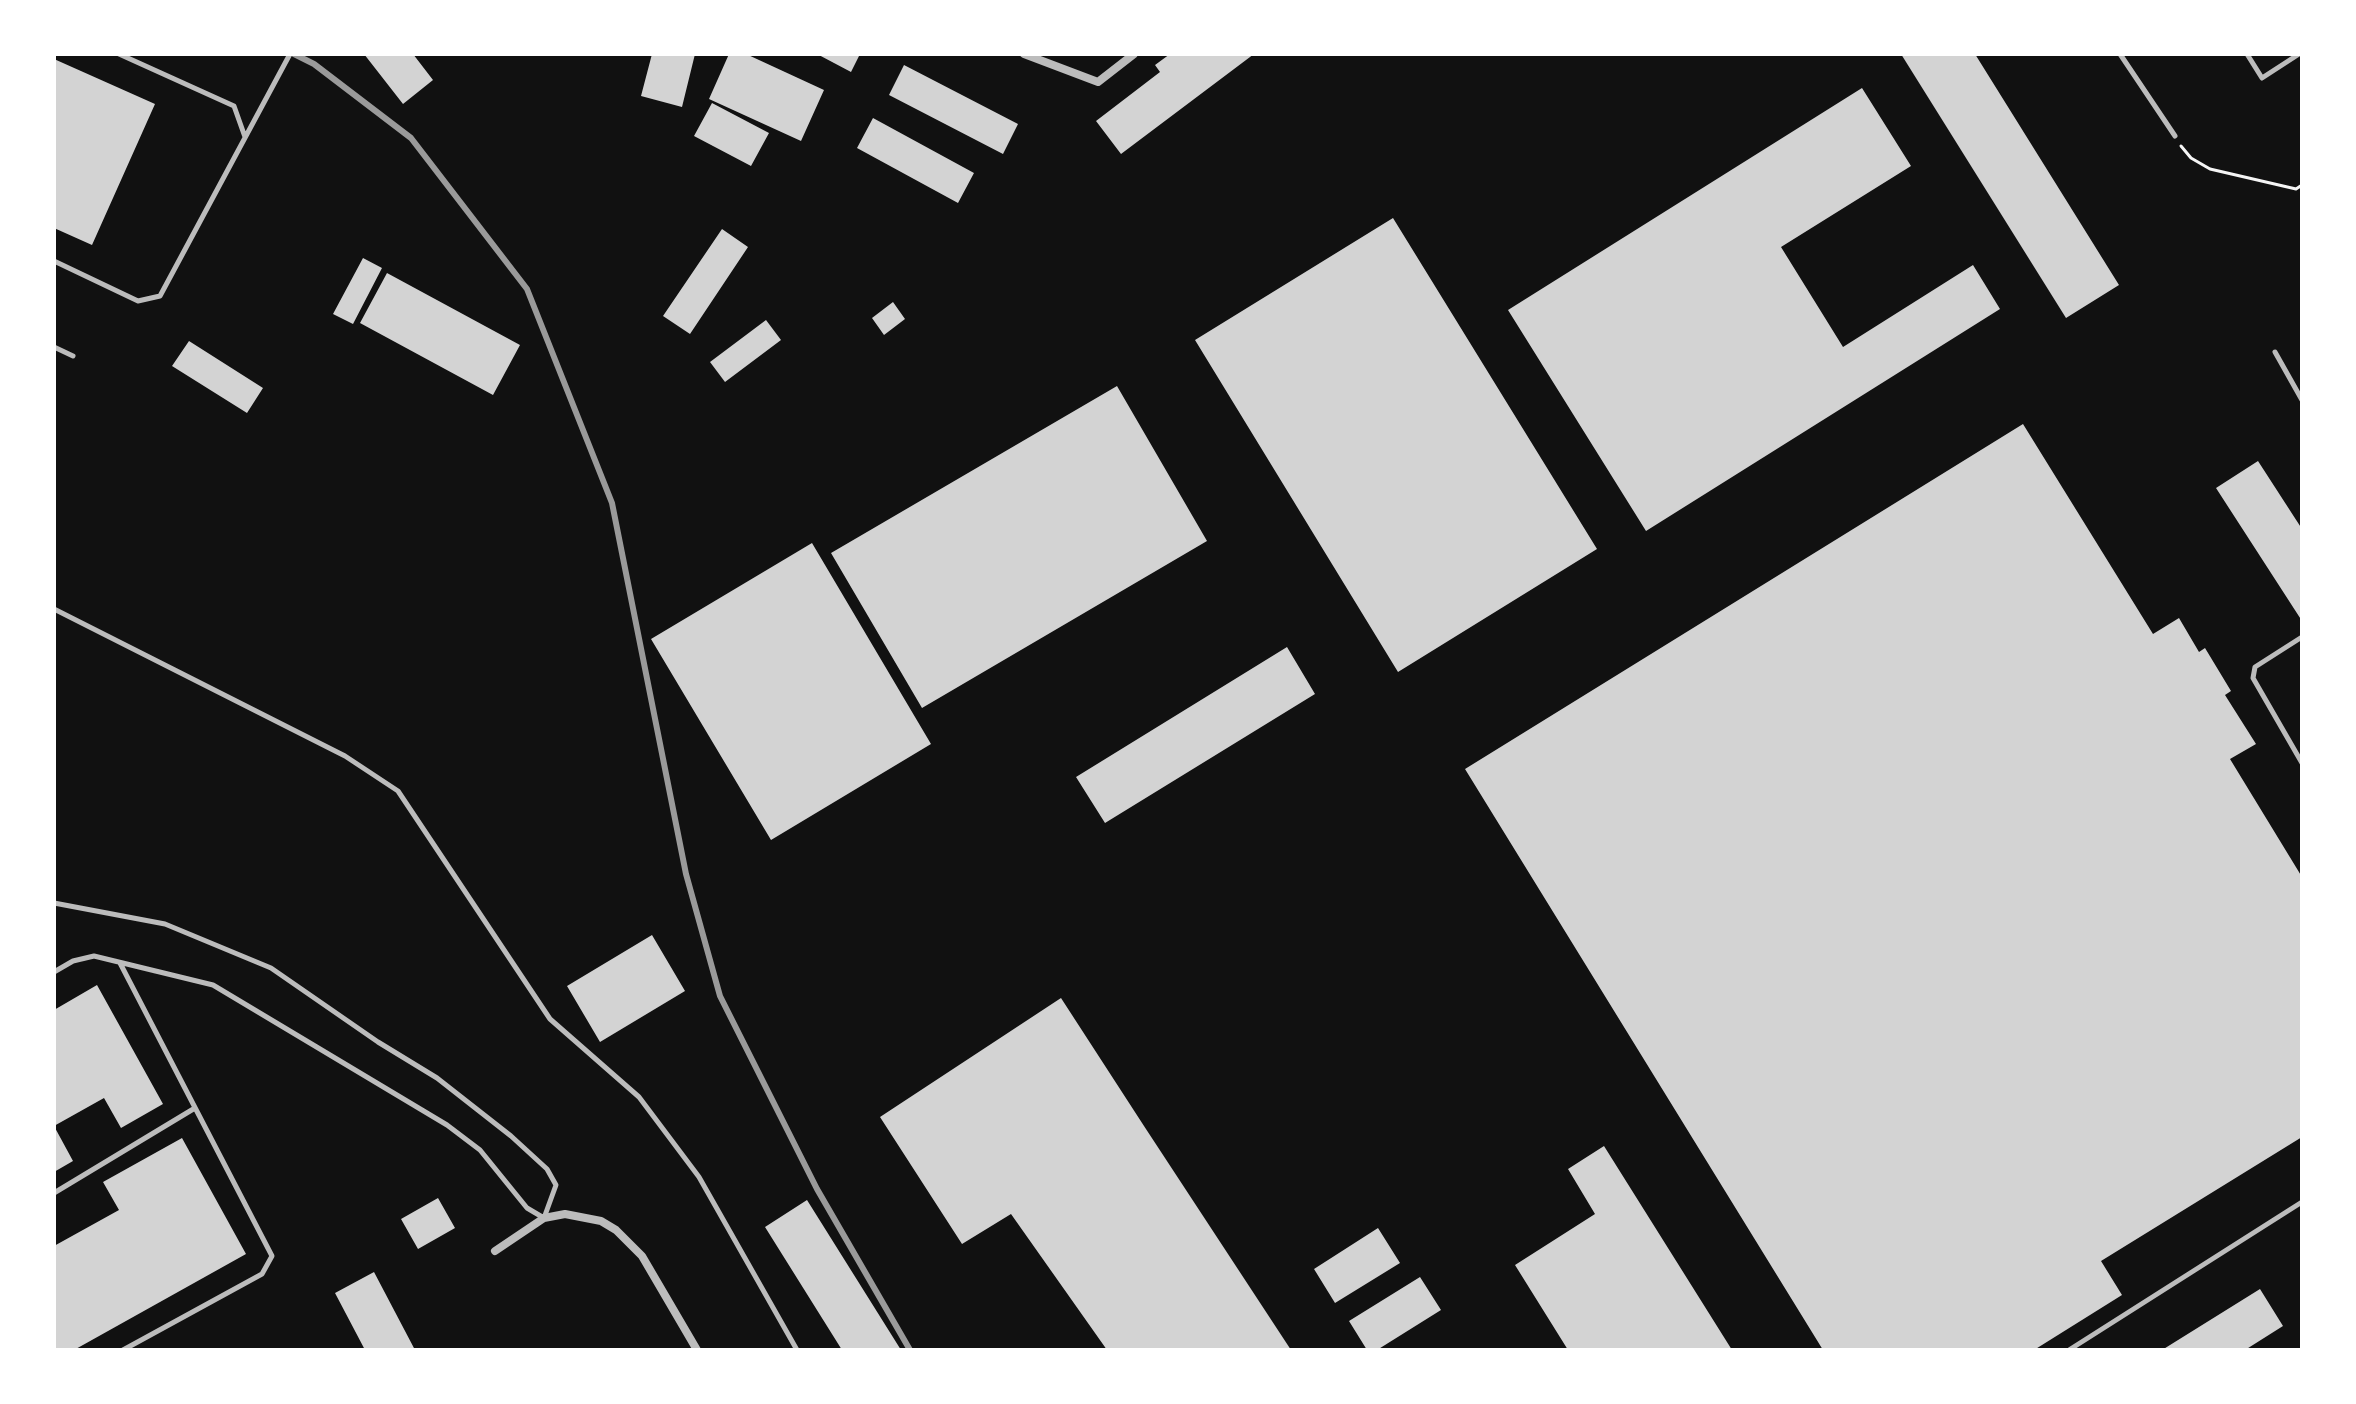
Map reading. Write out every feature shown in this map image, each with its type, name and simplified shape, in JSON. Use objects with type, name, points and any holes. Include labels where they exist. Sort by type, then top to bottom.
[{"type":"street","points":[[1024,54],[1098,82],[1134,54]]},
{"type":"street","points":[[495,1251],[544,1218],[584,1216],[601,1221],[624,1236],[642,1256],[697,1350]]},
{"type":"lane","points":[[119,54],[234,106],[245,138]]},
{"type":"lane","points":[[54,261],[138,301],[160,296],[290,54]]},
{"type":"lane","points":[[2120,54],[2175,136]]},
{"type":"lane","points":[[2247,54],[2262,78],[2299,54]]},
{"type":"lane","points":[[54,347],[73,356]]},
{"type":"lane","points":[[2275,352],[2302,400]]},
{"type":"lane","points":[[54,609],[345,756],[398,791],[550,1019],[639,1097],[699,1177],[797,1350]]},
{"type":"lane","points":[[2302,637],[2263,660],[2255,667],[2253,678],[2302,763]]},
{"type":"lane","points":[[54,903],[165,924],[271,968],[378,1042],[437,1078],[520,1144],[547,1169],[556,1185],[544,1218],[527,1208],[480,1150],[447,1125],[213,985],[94,956],[73,961],[54,972]]},
{"type":"lane","points":[[120,962],[272,1256],[262,1274],[123,1350]]},
{"type":"lane","points":[[54,1193],[195,1108]]},
{"type":"lane","points":[[2069,1350],[2302,1202]]},
{"type":"path","points":[[2175,136],[2191,158],[2210,169],[2296,189],[2302,185]]},
{"type":"building","points":[[364,54],[413,54],[433,80],[403,104]]},
{"type":"building","points":[[652,54],[695,54],[682,107],[641,96]]},
{"type":"building","points":[[729,54],[746,54],[824,90],[801,141],[709,99]]},
{"type":"building","points":[[817,54],[860,54],[851,72]]},
{"type":"building","points":[[1170,54],[1254,54],[1121,154],[1096,121],[1160,72],[1155,65]]},
{"type":"building","points":[[1901,54],[1975,54],[2119,285],[2066,318]]},
{"type":"building","points":[[54,59],[155,104],[92,245],[54,228]]},
{"type":"building","points":[[904,65],[1018,124],[1003,154],[889,95]]},
{"type":"building","points":[[1862,88],[1911,166],[1781,247],[1843,347],[1973,265],[2000,309],[1646,531],[1508,310]]},
{"type":"building","points":[[712,103],[769,133],[751,166],[694,136]]},
{"type":"building","points":[[873,118],[974,173],[958,203],[857,148]]},
{"type":"building","points":[[1393,218],[1597,549],[1398,672],[1195,340]]},
{"type":"building","points":[[722,229],[748,247],[690,334],[663,316]]},
{"type":"building","points":[[363,258],[382,268],[353,324],[333,314]]},
{"type":"building","points":[[387,273],[520,345],[493,395],[360,323]]},
{"type":"building","points":[[893,302],[905,319],[884,335],[872,318]]},
{"type":"building","points":[[766,320],[781,340],[725,382],[710,362]]},
{"type":"building","points":[[189,341],[263,388],[247,413],[172,366]]},
{"type":"building","points":[[1117,386],[1207,541],[922,708],[831,553]]},
{"type":"building","points":[[2023,424],[2153,634],[2179,618],[2199,652],[2205,648],[2231,691],[2225,695],[2256,744],[2230,759],[2302,877],[2302,1137],[2101,1261],[2122,1295],[2034,1350],[1823,1350],[1465,769]]},
{"type":"building","points":[[2258,461],[2302,529],[2302,621],[2216,488]]},
{"type":"building","points":[[812,543],[931,744],[771,840],[651,639]]},
{"type":"building","points":[[1287,647],[1315,694],[1105,823],[1076,777]]},
{"type":"building","points":[[652,935],[685,991],[600,1042],[567,986]]},
{"type":"building","points":[[97,985],[163,1104],[121,1128],[104,1098],[54,1126],[54,1010]]},
{"type":"building","points":[[1061,998],[1291,1350],[1107,1350],[1011,1214],[962,1244],[880,1117]]},
{"type":"building","points":[[54,1126],[73,1161],[54,1172]]},
{"type":"building","points":[[182,1138],[246,1254],[74,1350],[54,1350],[54,1246],[119,1210],[103,1182]]},
{"type":"building","points":[[1604,1146],[1732,1350],[1568,1350],[1515,1265],[1595,1214],[1568,1169]]},
{"type":"building","points":[[438,1198],[455,1228],[418,1249],[401,1219]]},
{"type":"building","points":[[807,1200],[901,1350],[842,1350],[765,1227]]},
{"type":"building","points":[[1378,1228],[1400,1263],[1335,1303],[1314,1269]]},
{"type":"building","points":[[374,1272],[415,1350],[365,1350],[335,1293]]},
{"type":"building","points":[[1420,1277],[1441,1310],[1377,1350],[1367,1350],[1349,1321]]},
{"type":"building","points":[[2260,1289],[2283,1326],[2245,1350],[2162,1350]]},
{"type":"railway","points":[[294,54],[314,64],[411,138],[527,289],[612,503],[686,874],[720,996],[817,1189],[910,1350]]}]
